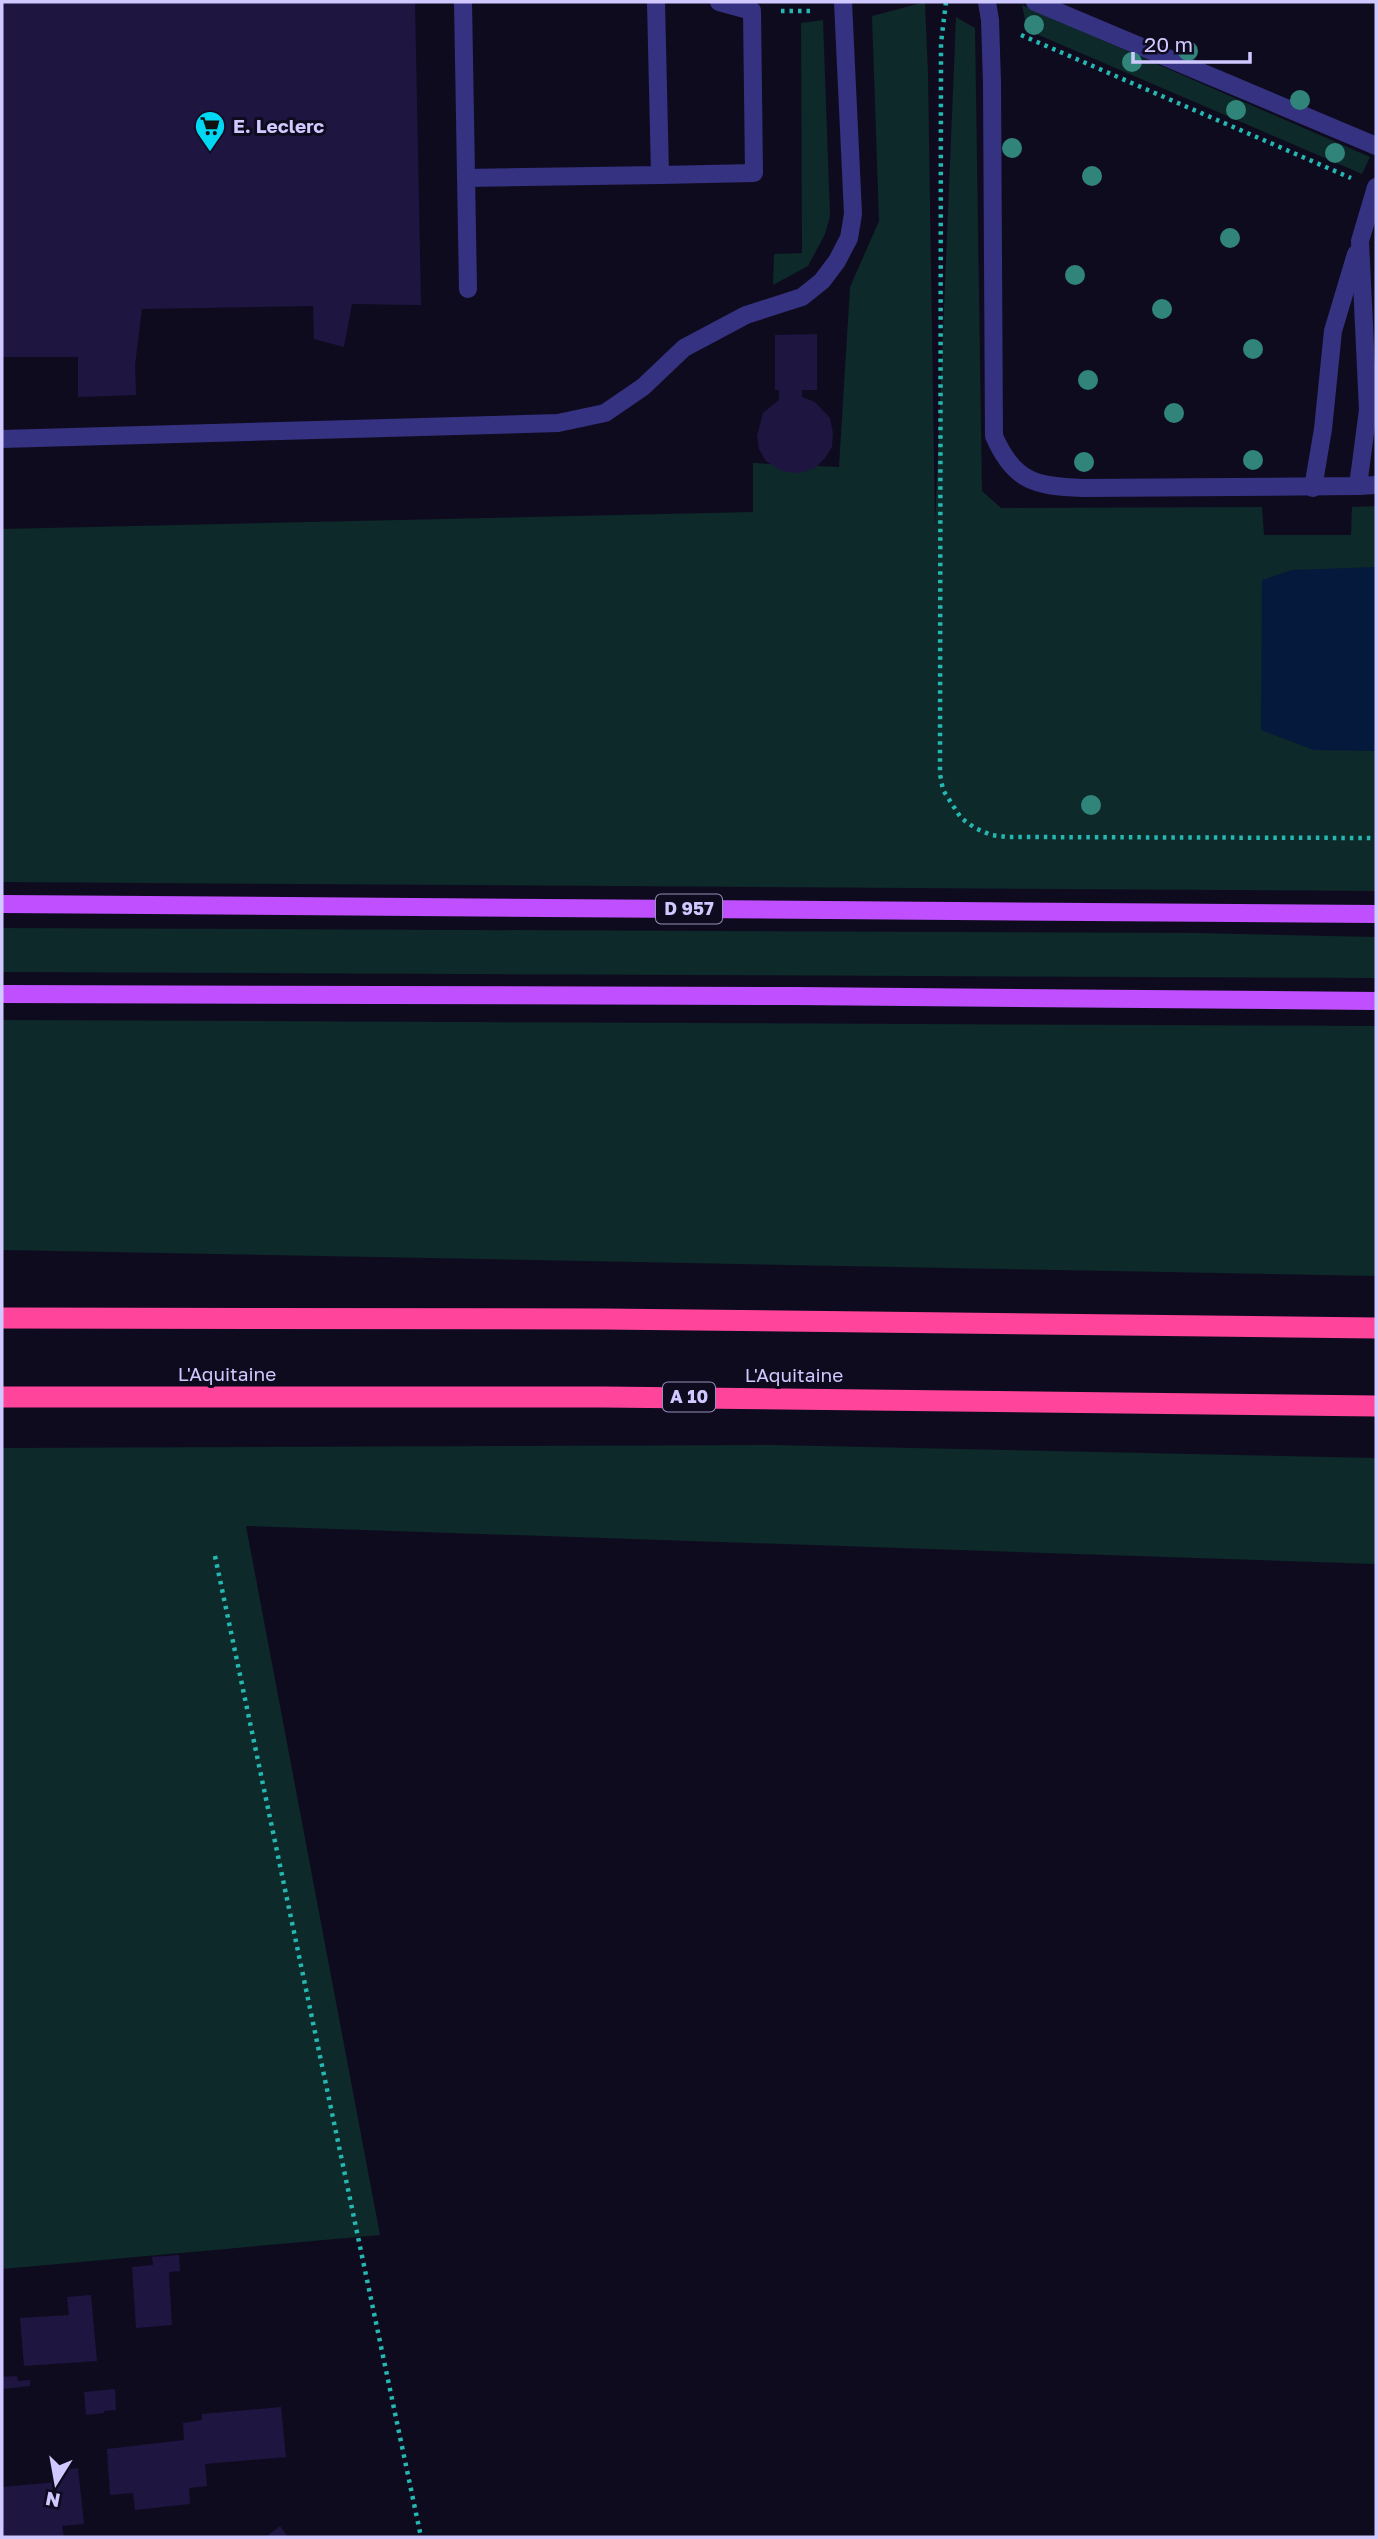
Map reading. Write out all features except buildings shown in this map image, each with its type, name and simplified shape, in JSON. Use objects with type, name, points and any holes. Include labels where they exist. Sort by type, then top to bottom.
[{"type":"highway","points":[[2,1318],[603,1318],[1376,1328]]},
{"type":"highway","name":"L'Aquitaine","points":[[2,1397],[603,1396],[1376,1406]]},
{"type":"main road","name":"D 957","points":[[2,904],[1376,914]]},
{"type":"main road","points":[[2,994],[809,996],[1376,1001]]},
{"type":"lane","points":[[463,2],[468,289]]},
{"type":"lane","points":[[656,2],[660,175]]},
{"type":"lane","points":[[466,178],[754,173],[752,11],[719,2]]},
{"type":"lane","points":[[2,439],[558,423],[605,413],[643,387],[684,348],[746,315],[802,297],[822,281],[837,261],[849,239],[853,214],[843,2]]},
{"type":"lane","points":[[987,2],[992,83],[994,436],[1004,459],[1016,473],[1034,482],[1059,487],[1313,488],[1376,485]]},
{"type":"lane","points":[[1035,2],[1376,146]]},
{"type":"lane","points":[[1313,488],[1323,429],[1333,331],[1376,187]]},
{"type":"lane","points":[[1358,486],[1368,410],[1360,241]]},
{"type":"path","points":[[946,2],[941,43],[942,570],[939,758],[943,790],[961,818],[991,835],[1376,838]]},
{"type":"path","points":[[1021,36],[1357,180]]},
{"type":"path","points":[[215,1556],[421,2537]]},
{"type":"green space","points":[[925,2],[935,526],[956,17],[975,28],[982,491],[1001,508],[1262,507],[1264,535],[1351,535],[1352,507],[1376,506],[1376,891],[2,882],[2,529],[753,512],[753,463],[839,467],[850,287],[879,221],[872,16]]},
{"type":"green space","points":[[1022,5],[1370,157],[1362,174],[1027,30]]},
{"type":"green space","points":[[823,20],[830,216],[825,234],[808,266],[773,285],[774,254],[802,253],[801,23]]},
{"type":"green space","points":[[2,928],[1197,933],[1376,937],[1376,978],[2,972]]},
{"type":"green space","points":[[2,1020],[1376,1026],[1376,1276],[2,1250]]},
{"type":"green space","points":[[773,1445],[1376,1458],[1376,1564],[246,1526],[380,2235],[2,2269],[2,1448]]},
{"type":"water","points":[[1376,567],[1376,751],[1314,750],[1261,730],[1262,580],[1292,570]]},
{"type":"place","name":"E. Leclerc","points":[[210,153]]}]
